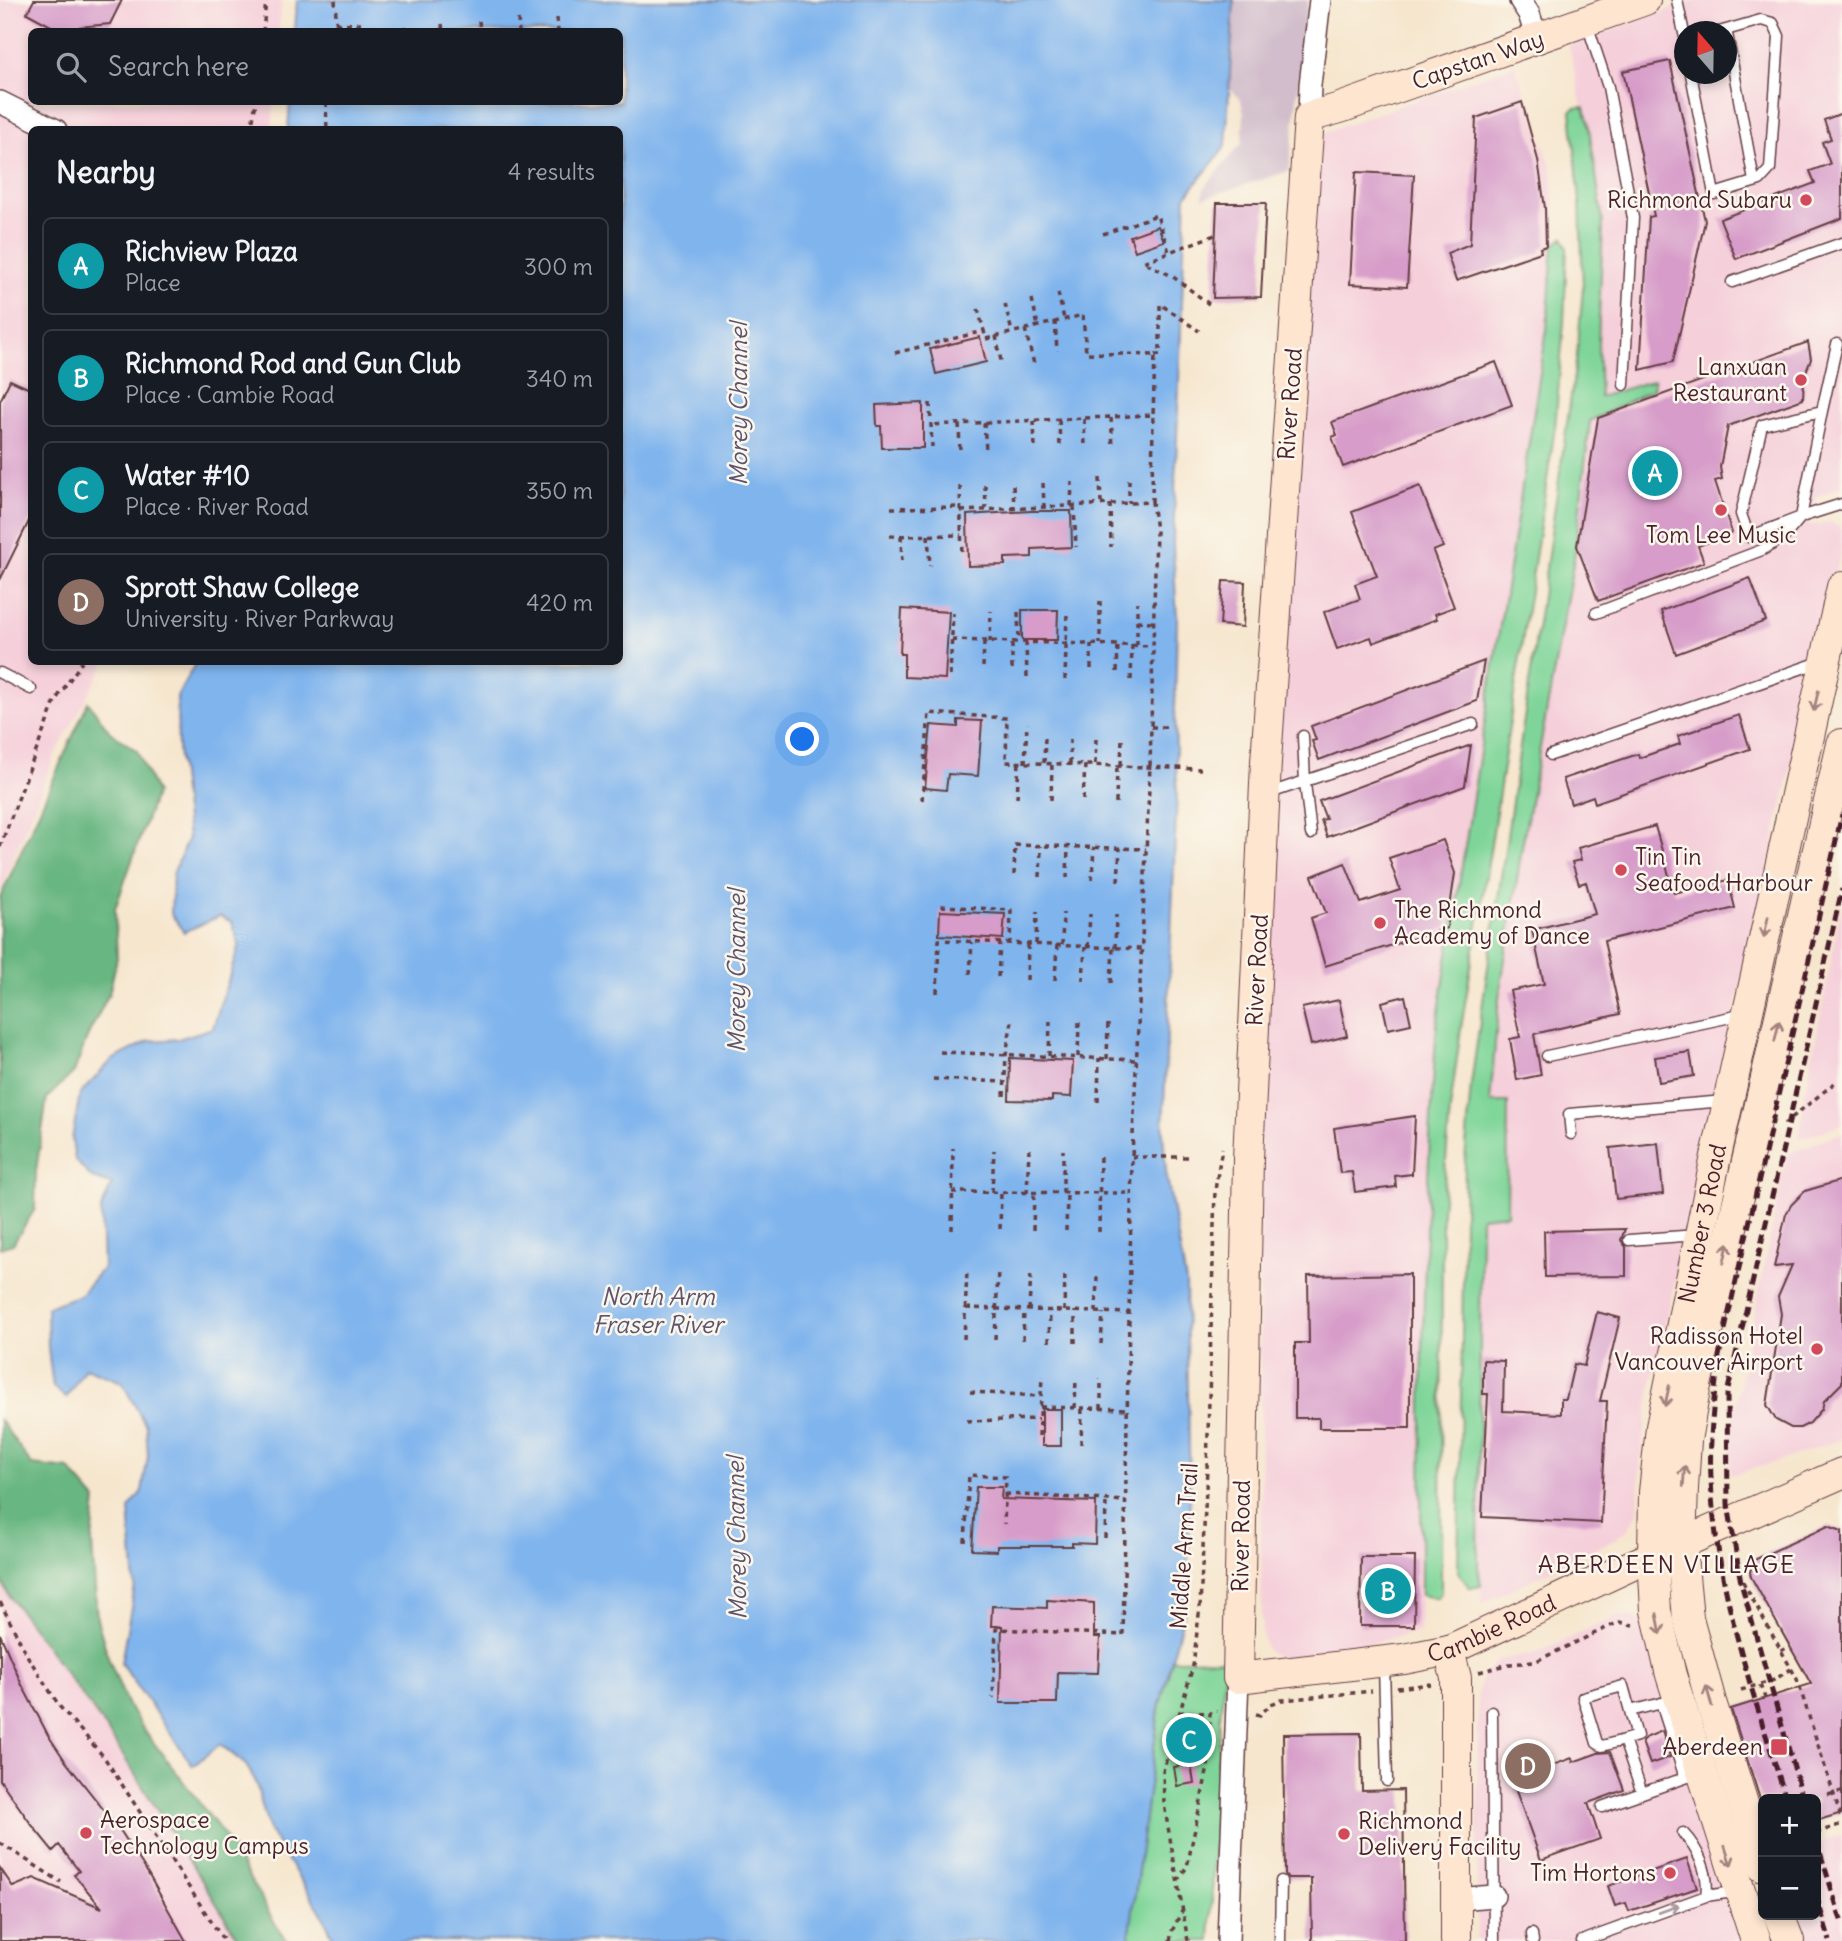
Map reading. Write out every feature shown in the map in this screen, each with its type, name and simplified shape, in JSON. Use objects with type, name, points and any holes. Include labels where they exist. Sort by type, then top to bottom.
[{"type":"main road","name":"Capstan Way","points":[[1309,117],[1645,0]]},
{"type":"main road","name":"River Road","points":[[1238,1678],[1248,1162],[1265,795],[1309,117]]},
{"type":"main road","name":"Number 3 Road","points":[[1756,1941],[1740,1891],[1693,1775],[1669,1701],[1656,1611],[1654,1492],[1661,1427],[1700,1235],[1842,587]]},
{"type":"main road","name":"Number 3 Road","points":[[1760,1857],[1711,1702],[1688,1618],[1681,1544],[1686,1440],[1695,1390],[1829,820],[1842,744]]},
{"type":"main road","points":[[1791,813],[1829,820]]},
{"type":"main road","name":"Cambie Road","points":[[1238,1678],[1385,1675],[1452,1664],[1653,1556],[1842,1473]]},
{"type":"main road","points":[[1452,1664],[1456,1941]]},
{"type":"main road","points":[[1781,1920],[1789,1941]]},
{"type":"street","name":"River Road","points":[[1309,117],[1320,0]]},
{"type":"street","points":[[1520,0],[1529,14],[1537,39]]},
{"type":"street","points":[[0,102],[48,126]]},
{"type":"street","name":"River Road","points":[[1227,1941],[1238,1678]]},
{"type":"street","points":[[1456,1899],[1494,1896]]},
{"type":"lane","points":[[1677,0],[1681,21]]},
{"type":"lane","points":[[1693,84],[1714,194],[1760,180],[1770,169],[1779,36],[1773,23],[1761,20],[1737,28]]},
{"type":"lane","points":[[1586,22],[1608,87],[1633,218],[1624,385]]},
{"type":"lane","points":[[1734,84],[1754,181]]},
{"type":"lane","points":[[1732,282],[1842,243]]},
{"type":"lane","points":[[1596,613],[1762,550],[1783,538],[1801,517],[1837,344]]},
{"type":"lane","points":[[1822,411],[1762,425],[1741,514],[1749,537],[1842,504]]},
{"type":"lane","points":[[1551,755],[1826,659]]},
{"type":"lane","points":[[0,673],[31,689]]},
{"type":"lane","points":[[1265,795],[1473,723]]},
{"type":"lane","points":[[1303,736],[1311,834]]},
{"type":"lane","points":[[1548,1056],[1747,1013]]},
{"type":"lane","points":[[1570,1134],[1569,1114],[1728,1101]]},
{"type":"lane","points":[[1629,1240],[1700,1235]]},
{"type":"lane","points":[[1385,1675],[1387,1781]]},
{"type":"lane","points":[[1623,1686],[1637,1736],[1624,1740],[1602,1746],[1597,1743],[1583,1697],[1623,1686]]},
{"type":"lane","points":[[1630,1711],[1669,1701]]},
{"type":"lane","points":[[1492,1712],[1494,1941]]},
{"type":"lane","points":[[1624,1740],[1643,1793]]},
{"type":"lane","points":[[1602,1807],[1693,1775]]},
{"type":"lane","points":[[1684,1833],[1695,1846],[1708,1885],[1706,1896]]},
{"type":"lane","points":[[1280,1941],[1281,1881]]},
{"type":"lane","points":[[1582,1941],[1706,1896],[1740,1891]]},
{"type":"path","points":[[263,28],[266,0]]},
{"type":"path","points":[[335,0],[336,28]]},
{"type":"path","points":[[557,18],[558,28]]},
{"type":"path","points":[[518,19],[519,28]]},
{"type":"path","points":[[479,21],[480,28]]},
{"type":"path","points":[[336,24],[364,23]]},
{"type":"path","points":[[442,24],[442,28]]},
{"type":"path","points":[[252,126],[255,105]]},
{"type":"path","points":[[326,105],[327,126]]},
{"type":"path","points":[[1102,234],[1157,215],[1170,252]]},
{"type":"path","points":[[1209,304],[1172,276],[1143,262],[1215,235]]},
{"type":"path","points":[[1058,293],[1064,319]]},
{"type":"path","points":[[1032,299],[1038,326]]},
{"type":"path","points":[[1005,304],[1012,332]]},
{"type":"path","points":[[978,309],[986,339],[1083,315],[1086,353],[1160,355],[1160,304],[1199,331]]},
{"type":"path","points":[[1055,321],[1058,351]]},
{"type":"path","points":[[1025,329],[1034,364]]},
{"type":"path","points":[[895,353],[984,331]]},
{"type":"path","points":[[996,336],[1001,361]]},
{"type":"path","points":[[993,1698],[996,1629],[1123,1635],[1132,1157],[1150,766],[1156,530],[1152,502],[1155,355]]},
{"type":"path","points":[[930,403],[932,447]]},
{"type":"path","points":[[931,425],[1153,415]]},
{"type":"path","points":[[1111,418],[1113,447]]},
{"type":"path","points":[[1084,419],[1085,446]]},
{"type":"path","points":[[1059,420],[1060,447]]},
{"type":"path","points":[[1034,421],[1035,448]]},
{"type":"path","points":[[984,423],[985,450]]},
{"type":"path","points":[[959,424],[960,451]]},
{"type":"path","points":[[1100,478],[1101,505]]},
{"type":"path","points":[[1129,480],[1129,503]]},
{"type":"path","points":[[1072,482],[1076,547]]},
{"type":"path","points":[[1043,483],[1044,508]]},
{"type":"path","points":[[985,485],[986,509]]},
{"type":"path","points":[[1013,485],[1014,509]]},
{"type":"path","points":[[960,486],[962,556]]},
{"type":"path","points":[[891,508],[1014,509],[1152,502]]},
{"type":"path","points":[[1110,504],[1111,547]]},
{"type":"path","points":[[890,536],[961,535]]},
{"type":"path","points":[[901,536],[902,566]]},
{"type":"path","points":[[928,536],[930,566]]},
{"type":"path","points":[[1100,601],[1100,645]]},
{"type":"path","points":[[1131,680],[1137,602]]},
{"type":"path","points":[[990,642],[991,611]]},
{"type":"path","points":[[1018,612],[1019,642]]},
{"type":"path","points":[[950,676],[953,613]]},
{"type":"path","points":[[1065,680],[1067,613]]},
{"type":"path","points":[[1137,621],[1153,622]]},
{"type":"path","points":[[952,640],[1152,646]]},
{"type":"path","points":[[983,667],[984,642]]},
{"type":"path","points":[[1012,642],[1012,669]]},
{"type":"path","points":[[1026,642],[1027,677]]},
{"type":"path","points":[[1091,644],[1091,670]]},
{"type":"path","points":[[1117,673],[1118,645]]},
{"type":"path","points":[[0,847],[55,701],[80,665]]},
{"type":"path","points":[[922,800],[929,713],[1007,718],[1006,762],[1200,769]]},
{"type":"path","points":[[1025,763],[1027,723]]},
{"type":"path","points":[[1151,727],[1169,727]]},
{"type":"path","points":[[1044,763],[1045,737]]},
{"type":"path","points":[[1070,738],[1070,764]]},
{"type":"path","points":[[1095,765],[1096,738]]},
{"type":"path","points":[[1116,803],[1122,739]]},
{"type":"path","points":[[1017,798],[1019,762]]},
{"type":"path","points":[[1051,800],[1052,764]]},
{"type":"path","points":[[1083,800],[1085,765]]},
{"type":"path","points":[[1014,875],[1015,845],[1146,849]]},
{"type":"path","points":[[1040,877],[1041,846]]},
{"type":"path","points":[[1067,877],[1068,846]]},
{"type":"path","points":[[1092,880],[1094,847]]},
{"type":"path","points":[[1118,881],[1120,848]]},
{"type":"path","points":[[941,906],[1011,910],[1010,943]]},
{"type":"path","points":[[1036,944],[1037,912]]},
{"type":"path","points":[[1055,980],[1063,913]]},
{"type":"path","points":[[1083,981],[1090,914]]},
{"type":"path","points":[[1111,983],[1116,915]]},
{"type":"path","points":[[937,993],[939,940],[1142,949]]},
{"type":"path","points":[[970,974],[972,942]]},
{"type":"path","points":[[998,977],[1000,943]]},
{"type":"path","points":[[1027,980],[1028,944]]},
{"type":"path","points":[[1004,1096],[1006,1055],[1012,1020]]},
{"type":"path","points":[[1049,1056],[1050,1020]]},
{"type":"path","points":[[1079,1021],[1079,1057]]},
{"type":"path","points":[[1107,1059],[1108,1023]]},
{"type":"path","points":[[940,1052],[1136,1060]]},
{"type":"path","points":[[1098,1102],[1099,1058]]},
{"type":"path","points":[[933,1079],[1004,1082]]},
{"type":"path","points":[[1784,1124],[1838,1081]]},
{"type":"path","name":"Middle Arm Trail","points":[[1188,1941],[1164,1804],[1163,1771],[1193,1666],[1199,1606],[1207,1469],[1214,1190],[1222,1148]]},
{"type":"path","points":[[952,1230],[953,1149]]},
{"type":"path","points":[[1027,1193],[1029,1149]]},
{"type":"path","points":[[992,1192],[994,1150]]},
{"type":"path","points":[[1063,1150],[1066,1231]]},
{"type":"path","points":[[1099,1232],[1100,1152]]},
{"type":"path","points":[[1132,1157],[1190,1157]]},
{"type":"path","points":[[953,1192],[1133,1193]]},
{"type":"path","points":[[1000,1229],[1001,1192]]},
{"type":"path","points":[[1033,1230],[1034,1193]]},
{"type":"path","points":[[964,1339],[967,1270]]},
{"type":"path","points":[[995,1339],[998,1270]]},
{"type":"path","points":[[1030,1310],[1031,1271]]},
{"type":"path","points":[[1064,1311],[1065,1273]]},
{"type":"path","points":[[1096,1312],[1097,1274]]},
{"type":"path","points":[[966,1308],[1129,1313]]},
{"type":"path","points":[[1023,1340],[1024,1310]]},
{"type":"path","points":[[1049,1342],[1050,1311]]},
{"type":"path","points":[[1075,1311],[1075,1343]]},
{"type":"path","points":[[1101,1344],[1102,1312]]},
{"type":"path","points":[[1039,1436],[1042,1376]]},
{"type":"path","points":[[1075,1408],[1076,1378]]},
{"type":"path","points":[[1101,1378],[1101,1409]]},
{"type":"path","points":[[970,1392],[1040,1396]]},
{"type":"path","points":[[1040,1407],[1127,1409]]},
{"type":"path","points":[[1081,1444],[1082,1408]]},
{"type":"path","points":[[967,1421],[1039,1419]]},
{"type":"path","points":[[965,1542],[969,1475],[1006,1477],[1004,1524]]},
{"type":"path","points":[[1005,1494],[1126,1500]]},
{"type":"path","points":[[1105,1538],[1106,1500]]},
{"type":"path","points":[[1733,1564],[1797,1679],[1828,1785],[1842,1822],[1821,1831]]},
{"type":"path","points":[[0,1602],[29,1657],[60,1707],[104,1757],[224,1941]]},
{"type":"path","points":[[1486,1670],[1534,1662],[1619,1622],[1637,1626]]},
{"type":"path","points":[[1781,1651],[1790,1646]]},
{"type":"path","points":[[1741,1690],[1774,1681],[1791,1669]]},
{"type":"path","points":[[1253,1714],[1260,1715],[1271,1704],[1282,1700],[1385,1675],[1423,1685]]},
{"type":"path","points":[[1760,1685],[1765,1698]]},
{"type":"path","points":[[1179,1712],[1210,1713],[1220,1709]]},
{"type":"path","points":[[1177,1881],[1187,1867],[1205,1779],[1210,1713]]},
{"type":"path","points":[[1828,1795],[1842,1791]]},
{"type":"path","points":[[0,1843],[61,1881]]},
{"type":"path","points":[[1170,1941],[1182,1909]]},
{"type":"shaded area","points":[[0,0],[282,0],[279,28],[28,28],[28,105],[274,105],[272,126],[28,126],[28,665],[104,665],[55,755],[0,892]]},
{"type":"shaded area","points":[[1235,0],[1308,0],[1289,171],[1203,198],[1204,188],[1242,143],[1244,114],[1241,100],[1227,86]]},
{"type":"shaded area","points":[[1695,0],[1842,0],[1842,487],[1817,497],[1809,525],[1828,522],[1839,526],[1842,531],[1842,546],[1650,1393],[1640,1462],[1638,1512],[1629,1528],[1615,1539],[1482,1604],[1468,1347],[1493,1006],[1575,524],[1602,285],[1600,194],[1569,45]]},
{"type":"shaded area","points":[[1515,65],[1552,169],[1559,273],[1436,1062],[1419,1631],[1333,1653],[1281,1660],[1266,1649],[1262,1634],[1259,1160],[1276,782],[1321,137],[1331,130]]},
{"type":"shaded area","points":[[1842,903],[1842,1124],[1799,1139],[1804,1099]]},
{"type":"shaded area","points":[[1842,1133],[1842,1439],[1731,1475],[1730,1433],[1787,1154]]},
{"type":"shaded area","name":"Aerospace Technology Campus","points":[[0,1568],[8,1594],[105,1727],[240,1941],[0,1941]]},
{"type":"shaded area","points":[[1618,1615],[1636,1617],[1646,1630],[1743,1941],[1477,1941],[1478,1693],[1482,1676],[1498,1660],[1537,1653]]},
{"type":"shaded area","points":[[1842,1834],[1842,1941],[1799,1941],[1793,1920],[1821,1920],[1821,1842]]},
{"type":"green space","points":[[1584,107],[1603,222],[1598,344],[1600,397],[1654,380],[1653,389],[1590,421],[1574,559],[1522,847],[1499,998],[1490,1102],[1508,1102],[1507,1214],[1481,1217],[1478,1566],[1481,1586],[1470,1588],[1458,1572],[1465,1161],[1471,1084],[1577,355],[1583,288],[1580,202],[1571,111]]},
{"type":"green space","points":[[1563,237],[1567,248],[1564,322],[1555,428],[1450,1109],[1442,1212],[1441,1593],[1437,1598],[1421,1595],[1424,1310],[1437,1024],[1547,329],[1553,246]]},
{"type":"green space","points":[[88,702],[110,732],[137,751],[156,792],[115,909],[117,958],[109,994],[89,1033],[74,1072],[47,1098],[36,1171],[35,1209],[13,1244],[0,1248],[0,898]]},
{"type":"green space","points":[[0,1420],[32,1465],[69,1469],[96,1500],[92,1542],[97,1619],[109,1660],[128,1706],[227,1839],[280,1932],[288,1941],[240,1941],[105,1727],[8,1594],[0,1568]]},
{"type":"green space","points":[[1227,1659],[1220,1718],[1210,1941],[1129,1941],[1159,1708],[1172,1660]]},
{"type":"water","name":"North Arm Fraser River","points":[[297,0],[1234,0],[1226,146],[1186,196],[1173,544],[1177,619],[1177,791],[1163,1132],[1166,1172],[1186,1282],[1190,1500],[1187,1602],[1159,1708],[1129,1941],[335,1941],[321,1912],[269,1831],[255,1780],[246,1765],[220,1744],[193,1766],[121,1663],[135,1586],[129,1509],[142,1491],[148,1456],[146,1426],[122,1382],[85,1368],[66,1398],[53,1387],[48,1349],[47,1307],[80,1295],[103,1268],[101,1209],[112,1184],[92,1178],[75,1160],[72,1139],[80,1094],[112,1060],[149,1041],[178,1039],[213,1028],[239,946],[232,922],[220,916],[184,932],[171,914],[173,874],[188,838],[178,749],[177,697],[194,665],[623,665],[623,126],[288,126],[290,105],[623,105],[623,28],[295,28]]},
{"type":"building","points":[[34,0],[122,0],[110,24],[55,28],[27,13]]},
{"type":"building","points":[[1670,61],[1705,221],[1673,362],[1640,370],[1649,217],[1654,216],[1623,71]]},
{"type":"building","points":[[1522,102],[1538,160],[1545,208],[1546,246],[1540,248],[1541,252],[1456,281],[1447,253],[1470,244],[1476,118]]},
{"type":"building","name":"Richmond Subaru","points":[[1842,113],[1842,218],[1736,259],[1720,219],[1815,183],[1810,171],[1830,164],[1822,142],[1831,139],[1824,120]]},
{"type":"building","points":[[1356,172],[1414,175],[1407,287],[1350,284]]},
{"type":"building","points":[[1217,203],[1266,203],[1261,297],[1213,298]]},
{"type":"building","points":[[1158,226],[1164,241],[1135,251],[1130,236]]},
{"type":"building","points":[[980,337],[986,362],[936,374],[930,349]]},
{"type":"building","points":[[1808,342],[1811,359],[1804,377],[1803,399],[1728,426],[1720,467],[1722,479],[1715,481],[1732,533],[1698,546],[1704,562],[1598,601],[1577,546],[1598,418]]},
{"type":"building","points":[[1496,362],[1512,405],[1343,467],[1332,437],[1337,435],[1332,422]]},
{"type":"building","points":[[10,380],[28,388],[28,523],[0,580],[0,401]]},
{"type":"building","points":[[923,403],[923,448],[882,448],[876,405]]},
{"type":"building","points":[[1420,486],[1443,547],[1433,551],[1454,607],[1435,614],[1437,619],[1373,643],[1371,637],[1337,649],[1324,612],[1360,599],[1355,584],[1377,576],[1352,512]]},
{"type":"building","points":[[1071,511],[1072,547],[1032,549],[1032,557],[1005,558],[1005,565],[968,566],[967,515]]},
{"type":"building","points":[[1750,578],[1766,621],[1676,654],[1661,611]]},
{"type":"building","points":[[1223,581],[1245,582],[1243,627],[1220,625]]},
{"type":"building","points":[[902,609],[949,612],[945,679],[904,677],[904,654],[900,654]]},
{"type":"building","points":[[1022,610],[1058,610],[1057,640],[1022,640]]},
{"type":"building","points":[[1484,661],[1477,701],[1319,760],[1312,741],[1316,740],[1311,726]]},
{"type":"building","points":[[1739,715],[1750,749],[1595,803],[1593,796],[1571,804],[1563,779],[1638,754],[1639,758],[1680,744],[1678,736]]},
{"type":"building","points":[[958,720],[982,721],[978,776],[948,774],[946,790],[925,788],[931,725],[958,727]]},
{"type":"building","points":[[1471,745],[1465,786],[1327,837],[1321,820],[1326,819],[1319,801]]},
{"type":"building","points":[[1655,826],[1674,893],[1728,880],[1735,908],[1604,941],[1620,1014],[1534,1034],[1541,1075],[1517,1080],[1510,1039],[1520,1037],[1510,991],[1544,984],[1532,930],[1595,914],[1586,882],[1579,884],[1572,862],[1581,860],[1578,848]]},
{"type":"building","name":"The Richmond Academy of Dance","points":[[1443,840],[1455,873],[1447,928],[1325,966],[1311,918],[1326,913],[1312,876],[1345,863],[1361,903],[1400,890],[1389,858]]},
{"type":"building","points":[[940,911],[1005,914],[1003,939],[939,935]]},
{"type":"building","points":[[1405,996],[1411,1024],[1388,1029],[1382,1002]]},
{"type":"building","points":[[1339,1000],[1347,1036],[1311,1045],[1302,1008]]},
{"type":"building","points":[[1690,1052],[1694,1076],[1659,1082],[1655,1057]]},
{"type":"building","points":[[1010,1058],[1073,1061],[1071,1097],[1052,1096],[1052,1101],[1009,1100]]},
{"type":"building","points":[[1415,1116],[1412,1174],[1395,1176],[1396,1187],[1355,1192],[1352,1172],[1340,1173],[1334,1128]]},
{"type":"building","points":[[1658,1143],[1663,1194],[1616,1199],[1610,1148]]},
{"type":"building","points":[[1842,1180],[1842,1383],[1824,1401],[1822,1409],[1810,1423],[1800,1428],[1791,1428],[1776,1420],[1767,1405],[1781,1314],[1778,1297],[1792,1265],[1774,1267],[1786,1214],[1791,1205],[1805,1191]]},
{"type":"building","points":[[1625,1229],[1621,1240],[1626,1247],[1626,1276],[1545,1277],[1544,1231]]},
{"type":"building","points":[[1410,1274],[1410,1428],[1319,1428],[1319,1418],[1295,1418],[1295,1343],[1309,1343],[1308,1276]]},
{"type":"building","points":[[1597,1312],[1620,1318],[1600,1401],[1607,1401],[1601,1523],[1482,1517],[1488,1394],[1483,1394],[1483,1360],[1504,1361],[1503,1411],[1561,1414],[1561,1399],[1566,1399],[1574,1364],[1584,1366]]},
{"type":"building","points":[[1042,1409],[1061,1409],[1061,1446],[1042,1446]]},
{"type":"building","points":[[976,1487],[1002,1487],[1001,1499],[1096,1502],[1095,1544],[997,1546],[997,1551],[972,1550]]},
{"type":"building","points":[[1828,1526],[1842,1531],[1842,1813],[1821,1819],[1821,1794],[1758,1794],[1731,1709],[1811,1684],[1751,1577],[1750,1572],[1756,1559]]},
{"type":"building","points":[[1361,1557],[1415,1557],[1414,1626],[1360,1626]]},
{"type":"building","points":[[1047,1600],[1094,1603],[1094,1637],[1100,1637],[1098,1673],[1058,1672],[1057,1703],[1000,1703],[1002,1626],[991,1626],[992,1606],[1047,1608]]},
{"type":"building","points":[[0,1634],[48,1735],[122,1833],[186,1941],[0,1941],[0,1868],[13,1887],[34,1878],[102,1908],[74,1875],[79,1871],[59,1845],[53,1851],[0,1780]]},
{"type":"building","points":[[1662,1731],[1670,1757],[1650,1764],[1642,1742]]},
{"type":"building","name":"Richmond Delivery Facility","points":[[1361,1733],[1362,1791],[1403,1790],[1405,1941],[1312,1941],[1311,1878],[1288,1878],[1285,1874],[1283,1734]]},
{"type":"building","points":[[1610,1752],[1624,1790],[1588,1803],[1600,1839],[1541,1860],[1512,1780],[1572,1758],[1573,1762],[1598,1753]]},
{"type":"building","points":[[1191,1764],[1194,1783],[1177,1786],[1174,1767]]},
{"type":"building","name":"Tim Hortons","points":[[1687,1859],[1697,1888],[1629,1911],[1626,1903],[1615,1906],[1608,1886]]},
{"type":"railway","points":[[1784,1794],[1749,1681],[1728,1600],[1714,1519],[1711,1432],[1719,1356],[1842,814]]},
{"type":"railway","points":[[1802,1794],[1741,1583],[1728,1504],[1727,1394],[1842,889]]},
{"type":"railway","points":[[1821,1855],[1842,1923]]},
{"type":"railway","points":[[1821,1911],[1830,1941]]},
{"type":"place","name":"Richmond Subaru","points":[[1806,200]]},
{"type":"place","name":"Lanxuan Restaurant","points":[[1801,380]]},
{"type":"place","name":"Richview Plaza","points":[[1655,473]]},
{"type":"place","name":"Tom Lee Music","points":[[1721,510]]},
{"type":"place","name":"Tin Tin Seafood Harbour","points":[[1621,870]]},
{"type":"place","name":"The Richmond Academy of Dance","points":[[1380,923]]},
{"type":"place","name":"Radisson Hotel Vancouver Airport","points":[[1817,1349]]},
{"type":"place","name":"Richmond Rod and Gun Club","points":[[1388,1591]]},
{"type":"place","name":"Water #10","points":[[1189,1740]]},
{"type":"place","name":"Aberdeen","points":[[1779,1747]]},
{"type":"place","name":"Sprott Shaw College","points":[[1528,1766]]},
{"type":"place","name":"Aerospace Technology Campus","points":[[86,1833]]},
{"type":"place","name":"Richmond Delivery Facility","points":[[1344,1834]]},
{"type":"place","name":"Tim Hortons","points":[[1670,1873]]},
{"type":"district","name":"ABERDEEN VILLAGE","points":[[1667,1565]]},
{"type":"water label","name":"Morey Channel","points":[[739,404]]},
{"type":"water label","name":"Morey Channel","points":[[737,971]]},
{"type":"water label","name":"Morey Channel","points":[[737,1538]]}]
